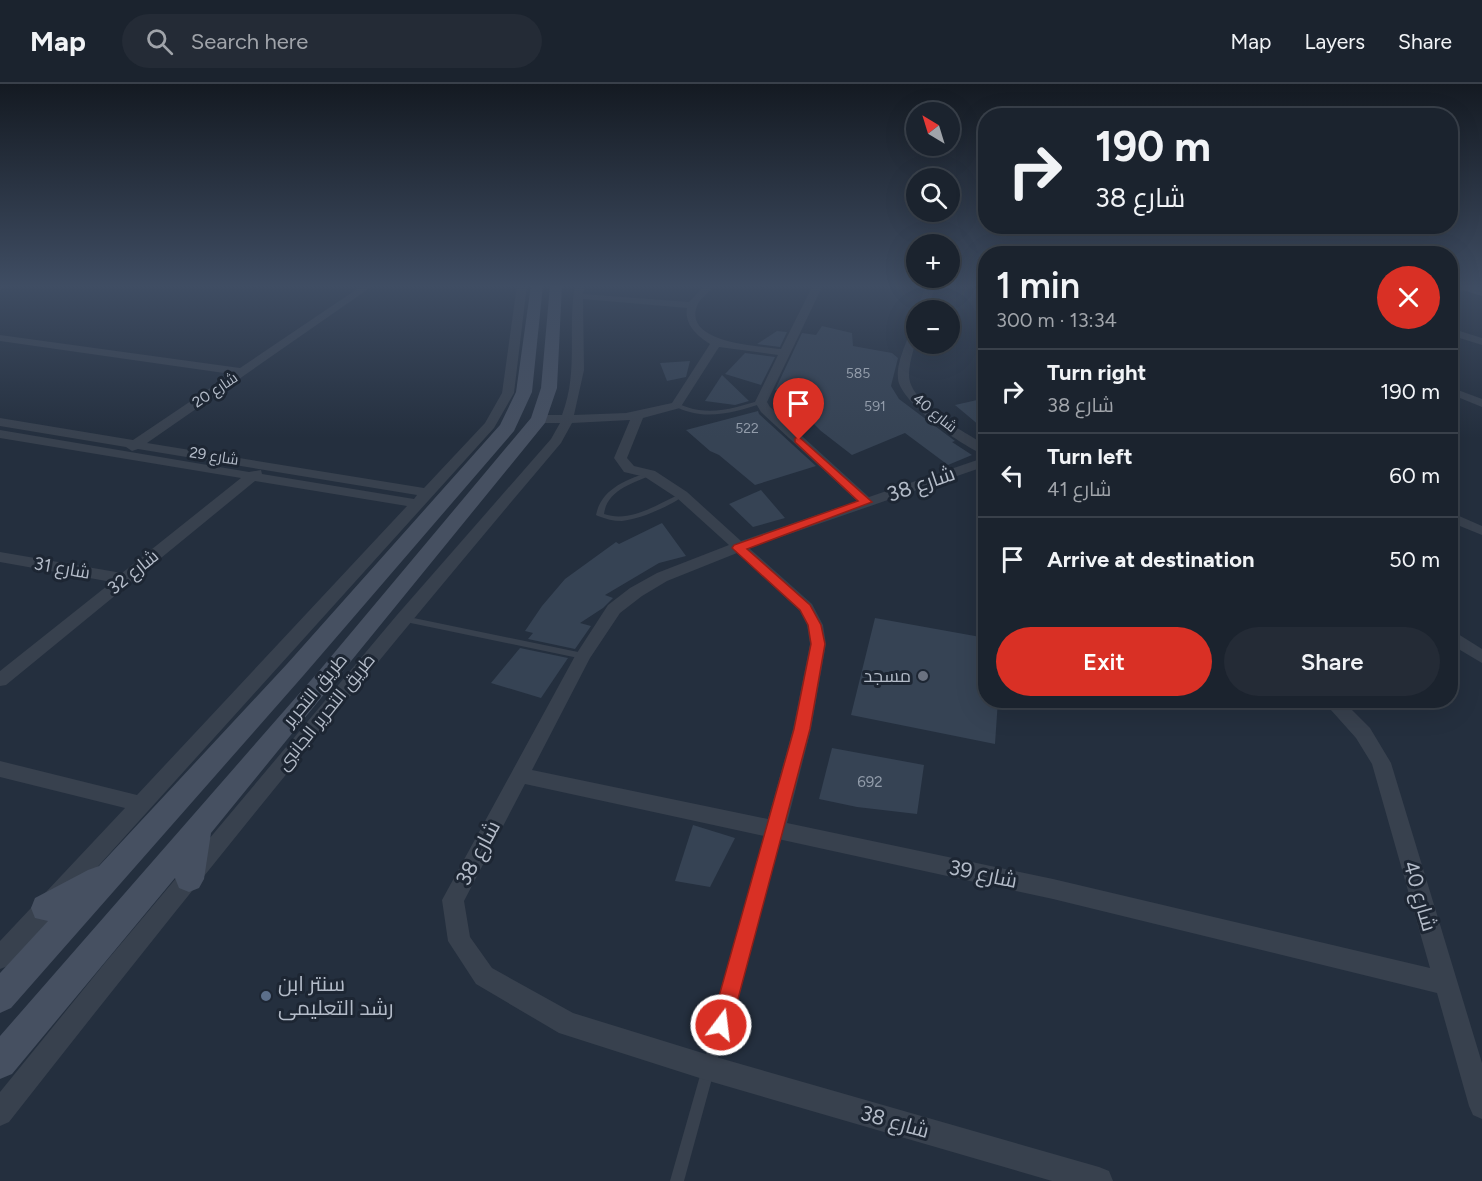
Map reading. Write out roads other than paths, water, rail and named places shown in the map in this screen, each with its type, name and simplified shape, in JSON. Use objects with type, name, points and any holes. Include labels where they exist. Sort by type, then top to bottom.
[{"type":"street","name":"شارع 20","points":[[120,455],[294,336]]},
{"type":"street","points":[[0,958],[490,425],[517,388],[520,336]]},
{"type":"street","name":"طريق التحرير","points":[[0,997],[296,670],[508,427],[519,407],[517,388],[527,336]]},
{"type":"street","name":"طريق التحرير","points":[[0,1062],[327,677],[538,419],[549,388],[553,336]]},
{"type":"street","name":"طريق التحرير الجانبى","points":[[0,1113],[403,619],[549,451],[569,418],[578,381],[578,336]]},
{"type":"street","points":[[708,336],[716,343],[784,352]]},
{"type":"street","points":[[792,336],[761,402],[765,409],[866,502]]},
{"type":"street","points":[[1465,336],[1482,342]]},
{"type":"street","points":[[0,338],[241,372]]},
{"type":"street","points":[[538,419],[638,416],[676,405],[716,343]]},
{"type":"street","name":"شارع 40","points":[[908,354],[903,371],[904,384],[912,397],[978,446]]},
{"type":"street","points":[[1458,393],[1482,403]]},
{"type":"street","points":[[638,416],[620,458],[629,469],[650,474],[682,495],[806,608],[815,625],[818,644],[802,729],[775,830]]},
{"type":"street","name":"شارع 29","points":[[0,422],[266,465],[423,499]]},
{"type":"street","name":"شارع 29","points":[[0,434],[251,476],[423,499]]},
{"type":"street","name":"شارع 38","points":[[978,464],[662,577],[636,592],[614,609],[583,656],[453,900],[459,941],[484,976],[568,1024],[709,1068],[1099,1181]]},
{"type":"street","name":"شارع 32","points":[[0,680],[266,465]]},
{"type":"street","points":[[1458,520],[1482,531]]},
{"type":"street","name":"شارع 31","points":[[0,556],[125,579]]},
{"type":"street","points":[[351,577],[356,601]]},
{"type":"street","points":[[1458,640],[1482,657]]},
{"type":"street","points":[[296,670],[294,676],[303,682],[327,677]]},
{"type":"street","name":"شارع 40","points":[[1339,708],[1363,733],[1382,763],[1482,1106]]},
{"type":"street","points":[[245,725],[267,724],[274,732],[274,738]]},
{"type":"street","points":[[0,769],[141,804]]},
{"type":"street","name":"شارع 39","points":[[519,775],[1053,890],[1445,983]]},
{"type":"street","points":[[189,879],[198,828]]},
{"type":"street","points":[[46,908],[115,869]]},
{"type":"lane","points":[[676,405],[699,413],[713,414],[727,413],[761,402]]},
{"type":"lane","points":[[650,474],[625,483],[610,494],[600,506],[600,515],[611,521],[627,519],[682,495]]},
{"type":"lane","points":[[403,619],[583,656]]},
{"type":"lane","points":[[678,1181],[775,830]]},
{"type":"place","name":"مسجد","points":[[923,676]]},
{"type":"place","name":"سنتر ابن رشد التعليمى","points":[[266,996]]}]
